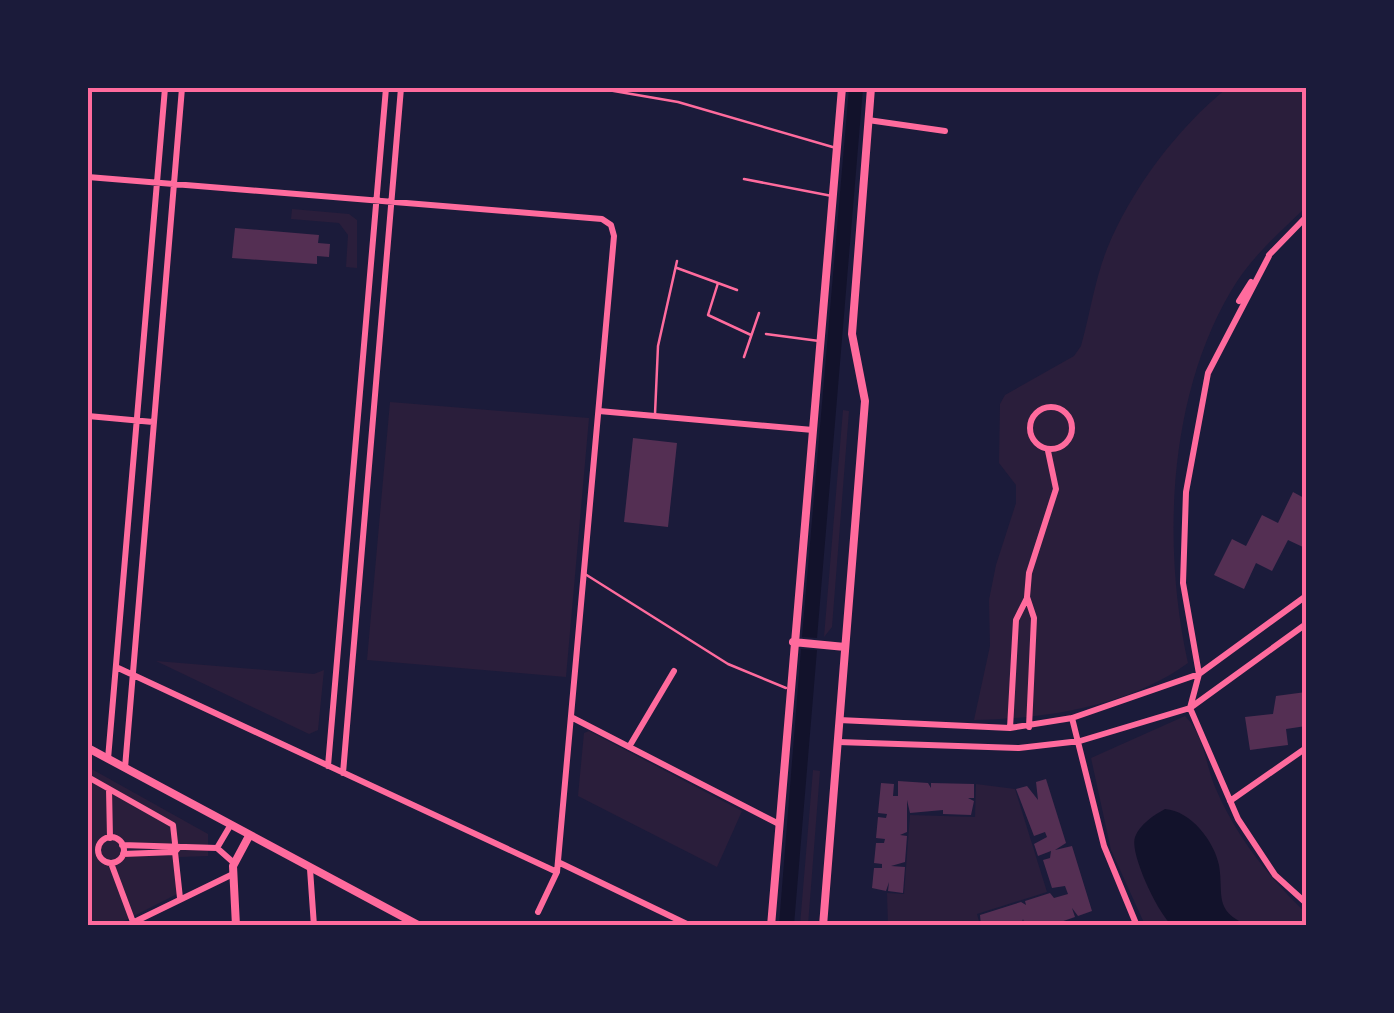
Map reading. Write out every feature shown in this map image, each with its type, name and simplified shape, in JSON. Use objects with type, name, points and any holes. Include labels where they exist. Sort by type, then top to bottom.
[{"type":"street","points":[[108,758],[166,88]]},
{"type":"street","points":[[125,768],[182,88]]},
{"type":"street","points":[[328,766],[386,88]]},
{"type":"street","points":[[344,773],[401,88]]},
{"type":"street","points":[[771,926],[842,88]]},
{"type":"street","points":[[823,926],[865,401],[852,334],[871,88]]},
{"type":"street","points":[[868,120],[945,131]]},
{"type":"street","points":[[88,177],[602,219],[611,225],[614,236],[557,872],[538,912]]},
{"type":"street","points":[[1269,256],[1260,270],[1239,300],[1269,256],[1306,217]]},
{"type":"street","points":[[1269,256],[1208,373],[1192,449],[1183,583],[1199,674],[1190,708],[1230,801],[1262,858],[1306,902]]},
{"type":"street","points":[[1010,728],[1016,620],[1027,597],[1033,554],[1056,489],[1048,451],[1033,438],[1030,426],[1041,410],[1055,407],[1067,414],[1072,428],[1066,441],[1048,451]]},
{"type":"street","points":[[598,411],[813,430]]},
{"type":"street","points":[[88,416],[153,422]]},
{"type":"street","points":[[840,720],[1010,728],[1072,718],[1199,674],[1306,596]]},
{"type":"street","points":[[1027,597],[1034,618],[1029,727]]},
{"type":"street","points":[[838,742],[1019,748],[1080,741],[1190,708],[1306,624]]},
{"type":"street","points":[[798,642],[846,647]]},
{"type":"street","points":[[116,667],[557,872]]},
{"type":"street","points":[[630,747],[674,671]]},
{"type":"street","points":[[571,717],[779,824]]},
{"type":"street","points":[[1072,718],[1104,846],[1137,926]]},
{"type":"street","points":[[88,748],[417,925]]},
{"type":"street","points":[[1230,801],[1306,748]]},
{"type":"street","points":[[88,777],[174,825],[180,898]]},
{"type":"street","points":[[109,789],[110,838],[123,849],[217,848],[234,863]]},
{"type":"street","points":[[217,848],[233,828]]},
{"type":"street","points":[[236,926],[232,874],[248,836]]},
{"type":"street","points":[[110,838],[101,842],[98,852],[111,863],[130,924],[232,874]]},
{"type":"street","points":[[111,863],[123,849]]},
{"type":"street","points":[[558,862],[691,926]]},
{"type":"street","points":[[310,869],[314,926]]},
{"type":"lane","points":[[608,90],[678,102],[838,148]]},
{"type":"lane","points":[[744,179],[833,196]]},
{"type":"lane","points":[[654,416],[658,346],[677,262]]},
{"type":"lane","points":[[676,268],[737,290]]},
{"type":"lane","points":[[718,283],[708,315],[751,334]]},
{"type":"lane","points":[[744,357],[759,313]]},
{"type":"lane","points":[[766,334],[820,341]]},
{"type":"lane","points":[[584,573],[728,664],[790,689]]},
{"type":"shaded area","points":[[849,88],[863,88],[817,638],[802,637]]},
{"type":"shaded area","points":[[1227,88],[1306,88],[1306,207],[1266,246],[1231,291],[1194,377],[1176,473],[1174,522],[1175,570],[1188,663],[1165,678],[1113,700],[1058,713],[974,720],[990,646],[989,600],[1016,503],[1016,485],[999,463],[1000,404],[1005,395],[1074,356],[1081,346],[1103,260],[1129,204],[1174,141]]},
{"type":"shaded area","points":[[292,209],[349,214],[357,220],[357,268],[346,267],[348,235],[339,223],[291,219]]},
{"type":"shaded area","points":[[390,402],[589,418],[566,677],[367,660]]},
{"type":"shaded area","points":[[843,410],[849,411],[832,627],[824,637]]},
{"type":"shaded area","points":[[801,649],[817,650],[794,925],[779,925]]},
{"type":"shaded area","points":[[156,661],[314,674],[324,670],[318,730],[309,734]]},
{"type":"shaded area","points":[[1185,716],[1196,731],[1215,787],[1233,822],[1266,870],[1306,913],[1306,925],[1145,925],[1111,850],[1091,758]]},
{"type":"shaded area","points":[[589,731],[742,811],[717,867],[578,796],[584,733]]},
{"type":"shaded area","points":[[88,767],[208,834],[208,856],[179,857],[179,893],[116,925],[88,925]]},
{"type":"shaded area","points":[[813,770],[820,771],[808,925],[800,925]]},
{"type":"shaded area","points":[[976,784],[1015,789],[1047,892],[977,914],[980,925],[888,925],[887,893],[904,894],[910,815],[975,817]]},
{"type":"shaded area","points":[[1165,809],[1184,815],[1207,837],[1219,865],[1225,907],[1247,925],[1172,925],[1166,919],[1146,884],[1134,845],[1140,828]]},
{"type":"building","points":[[235,228],[319,235],[318,243],[330,244],[329,257],[317,256],[317,264],[232,258]]},
{"type":"building","points":[[633,438],[677,443],[668,527],[624,522]]},
{"type":"building","points":[[1293,492],[1306,499],[1305,548],[1288,540],[1272,571],[1256,563],[1244,589],[1214,575],[1232,539],[1246,546],[1262,515],[1278,523]]},
{"type":"building","points":[[1306,692],[1306,726],[1286,729],[1288,745],[1250,750],[1245,717],[1273,714],[1276,696]]},
{"type":"building","points":[[1046,779],[1066,843],[1055,850],[1072,846],[1092,911],[1078,916],[1072,908],[1075,917],[1049,926],[1047,922],[1025,926],[1023,919],[1021,926],[981,926],[980,915],[1021,902],[1026,905],[1025,901],[1050,893],[1054,898],[1068,894],[1065,886],[1052,888],[1043,860],[1050,858],[1051,851],[1038,856],[1034,844],[1047,837],[1045,832],[1034,836],[1016,789],[1027,786],[1038,800],[1036,782]]},
{"type":"building","points":[[898,781],[928,783],[931,788],[931,783],[974,784],[974,798],[968,798],[974,801],[971,815],[943,814],[943,810],[910,813],[907,800],[907,832],[900,835],[907,836],[905,862],[891,866],[905,867],[903,893],[888,891],[889,882],[886,891],[872,888],[874,868],[882,868],[882,864],[874,863],[876,843],[884,843],[885,839],[876,838],[878,817],[886,818],[887,814],[878,813],[881,783],[894,784],[893,796],[898,796]]}]
